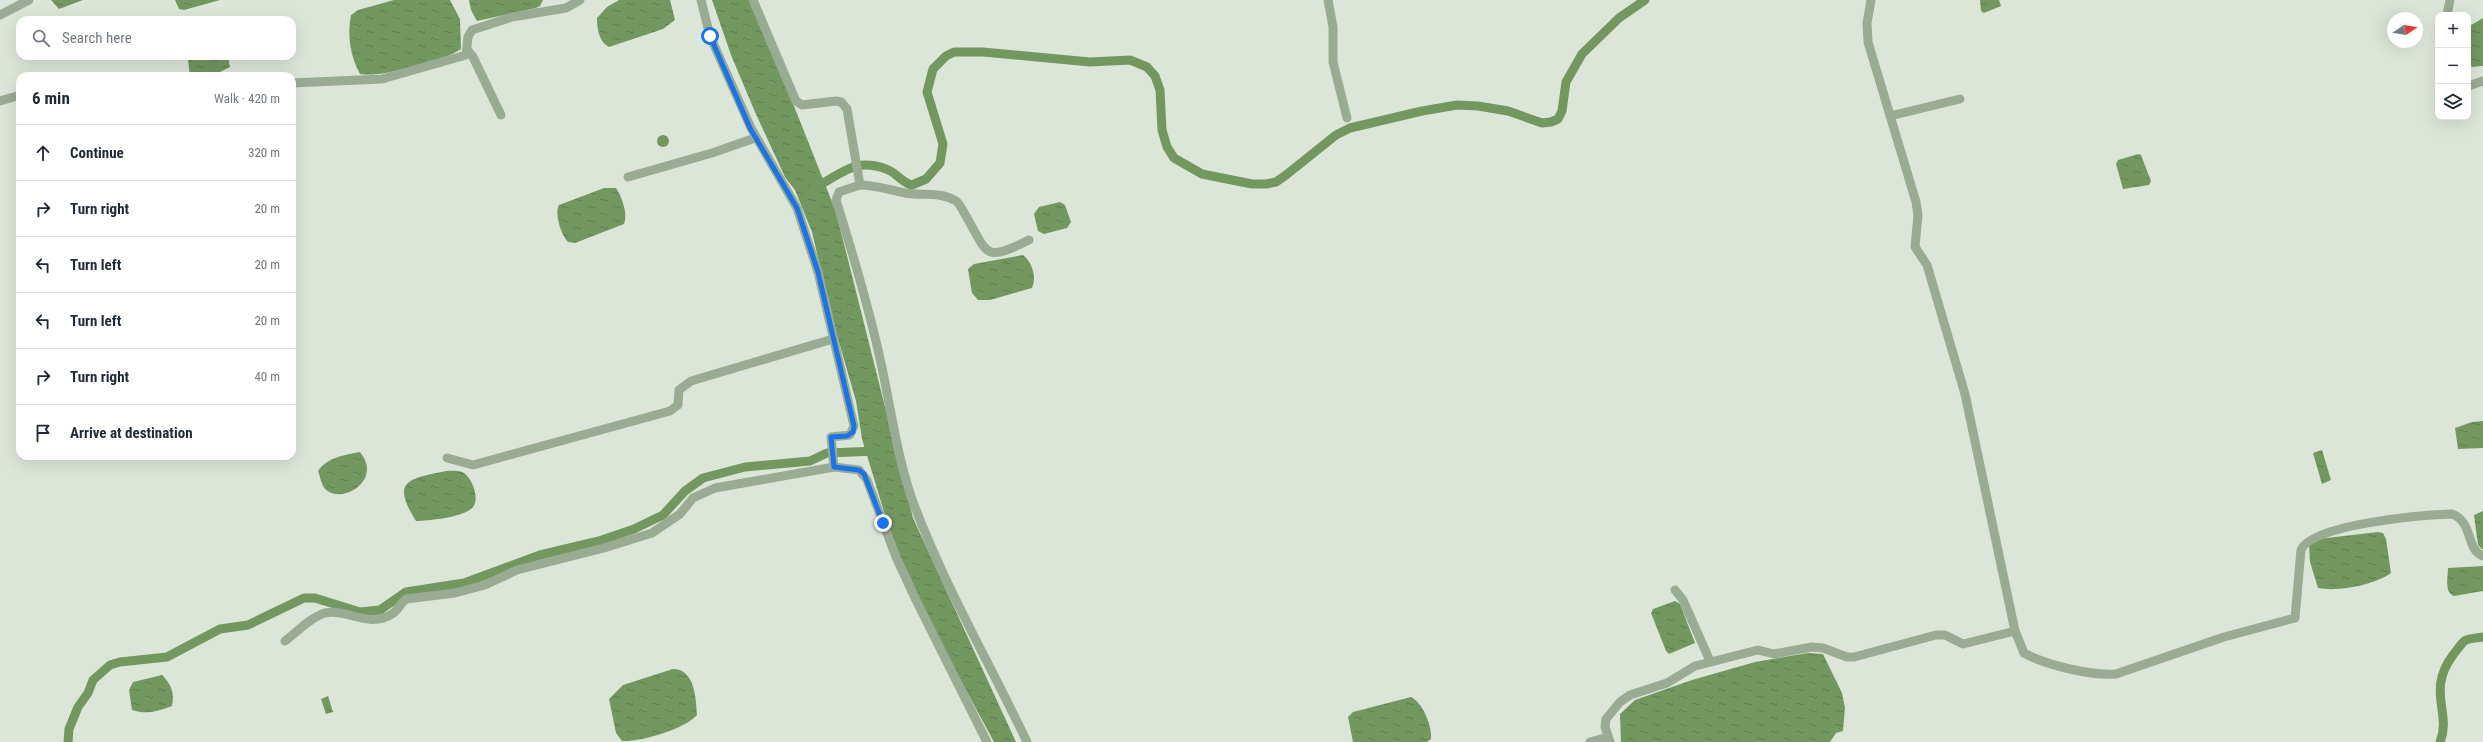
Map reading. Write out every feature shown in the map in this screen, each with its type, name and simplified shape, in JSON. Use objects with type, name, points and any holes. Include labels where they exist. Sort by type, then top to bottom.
[{"type":"street","points":[[0,14],[29,0]]},
{"type":"street","points":[[296,83],[382,79],[466,55],[468,51],[468,37],[472,30],[512,17],[566,8],[580,0]]},
{"type":"street","points":[[701,0],[710,36],[755,138],[797,208],[818,272],[854,426],[853,432],[850,435],[831,437],[834,464]]},
{"type":"street","points":[[753,0],[790,84],[793,96],[802,105],[836,101],[844,105],[849,114],[859,182]]},
{"type":"street","points":[[1328,0],[1333,28],[1333,62],[1347,118]]},
{"type":"street","points":[[1871,0],[1867,23],[1868,42],[1916,202],[1918,215],[1915,246],[1927,265],[1966,394],[2015,631],[2021,650],[2029,656],[2086,673],[2100,675],[2116,674],[2224,637],[2295,618],[2301,550],[2304,543],[2323,533],[2350,527],[2452,514],[2460,516],[2465,522],[2476,552],[2483,556]]},
{"type":"street","points":[[2448,12],[2450,0]]},
{"type":"street","points":[[468,51],[473,57],[500,115]]},
{"type":"street","points":[[2471,85],[2483,81]]},
{"type":"street","points":[[0,101],[16,97]]},
{"type":"street","points":[[1890,116],[1960,99]]},
{"type":"street","points":[[628,177],[712,153],[755,138]]},
{"type":"street","points":[[1027,742],[962,613],[924,527],[907,482],[881,362],[844,224],[836,200],[839,192],[859,182],[881,186],[907,194],[947,195],[958,202],[985,248],[994,254],[1002,254],[1029,240]]},
{"type":"street","points":[[447,458],[473,466],[670,412],[678,405],[679,390],[691,381],[833,339]]},
{"type":"street","points":[[285,641],[319,615],[326,613],[366,619],[387,616],[406,599],[455,593],[485,585],[517,570],[645,536],[669,523],[693,498],[715,488],[834,464],[859,470],[867,480],[909,585],[987,742]]},
{"type":"street","points":[[1675,590],[1683,600],[1710,661]]},
{"type":"street","points":[[1590,742],[1609,739],[1605,727],[1606,719],[1620,702],[1630,695],[1667,683],[1695,666],[1710,661],[1758,650],[1774,654],[1812,647],[1823,648],[1847,657],[1854,657],[1936,635],[1945,635],[1963,644],[2015,631]]},
{"type":"water","points":[[51,0],[83,0],[59,9]]},
{"type":"water","points":[[175,0],[220,0],[184,10],[179,9]]},
{"type":"water","points":[[394,0],[450,0],[460,19],[461,49],[441,59],[412,68],[369,75],[360,74],[350,45],[349,30],[351,15],[358,10]]},
{"type":"water","points":[[469,0],[543,0],[540,6],[536,8],[477,21],[471,10]]},
{"type":"water","points":[[619,0],[670,0],[675,20],[663,29],[609,47],[601,39],[597,26],[597,18],[607,7]]},
{"type":"water","points":[[712,0],[752,0],[836,212],[913,518],[1016,742],[994,742],[926,616],[892,538],[862,439],[856,401],[832,318],[812,232],[795,190],[785,177],[755,112],[731,55]]},
{"type":"water","points":[[1980,0],[1999,0],[2001,6],[1984,13],[1981,11]]},
{"type":"water","points":[[2483,18],[2483,66],[2471,66],[2471,25]]},
{"type":"water","points":[[229,60],[230,67],[220,72],[189,72],[188,61]]},
{"type":"water","points":[[661,135],[665,135],[669,141],[665,147],[661,147],[657,143],[657,139]]},
{"type":"water","points":[[2138,154],[2141,155],[2151,181],[2149,185],[2123,189],[2116,164],[2118,160]]},
{"type":"water","points":[[604,188],[616,188],[625,211],[624,224],[575,243],[568,242],[565,239],[559,224],[557,213],[559,205]]},
{"type":"water","points":[[1060,202],[1065,205],[1071,222],[1067,228],[1044,234],[1038,231],[1034,214],[1039,207]]},
{"type":"water","points":[[1023,255],[1033,270],[1034,279],[1032,288],[990,300],[978,300],[972,293],[968,269],[974,264]]},
{"type":"water","points":[[2483,421],[2483,448],[2458,449],[2455,428],[2472,422]]},
{"type":"water","points":[[2322,450],[2331,480],[2322,484],[2313,453]]},
{"type":"water","points":[[360,452],[366,463],[367,473],[363,482],[347,493],[338,494],[329,492],[323,486],[318,471],[322,466],[331,460]]},
{"type":"water","points":[[446,471],[460,471],[470,479],[476,499],[473,507],[455,516],[416,521],[405,497],[404,490],[407,484],[421,477]]},
{"type":"water","points":[[2483,511],[2482,549],[2478,545],[2474,515]]},
{"type":"water","points":[[2378,532],[2383,533],[2386,539],[2391,573],[2376,581],[2366,584],[2335,589],[2318,588],[2310,562],[2309,545],[2318,539]]},
{"type":"water","points":[[2483,566],[2483,591],[2454,596],[2451,594],[2447,584],[2448,568]]},
{"type":"water","points":[[1675,601],[1680,604],[1695,643],[1669,654],[1666,651],[1651,613],[1653,609]]},
{"type":"water","points":[[1808,653],[1823,654],[1842,693],[1845,708],[1843,731],[1836,733],[1830,742],[1621,742],[1620,714],[1635,700],[1692,680],[1755,662]]},
{"type":"water","points":[[673,669],[680,670],[690,679],[695,693],[697,715],[683,725],[662,734],[630,741],[622,741],[616,733],[609,699],[623,685]]},
{"type":"water","points":[[162,675],[172,689],[172,706],[157,711],[148,712],[132,710],[129,690],[133,682]]},
{"type":"water","points":[[328,696],[333,712],[326,714],[321,699]]},
{"type":"water","points":[[1411,697],[1419,704],[1426,715],[1430,728],[1431,739],[1427,742],[1353,742],[1348,717],[1353,712]]},
{"type":"waterway","points":[[814,188],[848,169],[865,165],[890,170],[905,182],[912,185],[926,179],[940,163],[943,144],[927,92],[933,69],[946,56],[954,52],[983,52],[1090,62],[1130,60],[1147,67],[1155,76],[1160,90],[1162,130],[1167,147],[1174,158],[1202,174],[1252,184],[1266,184],[1276,182],[1336,135],[1350,128],[1422,111],[1457,105],[1478,106],[1508,111],[1542,123],[1551,122],[1558,119],[1562,111],[1566,82],[1582,54],[1619,18],[1645,0]]},
{"type":"waterway","points":[[68,742],[69,729],[78,707],[88,693],[93,680],[110,665],[120,662],[167,657],[220,629],[248,625],[304,598],[315,598],[360,612],[380,610],[406,592],[464,583],[540,555],[599,541],[634,529],[663,515],[685,491],[703,478],[745,467],[810,461],[827,453],[877,451]]},
{"type":"waterway","points":[[2440,742],[2443,731],[2440,691],[2441,680],[2445,668],[2465,640],[2483,637]]},
{"type":"route","points":[[710,36],[727,70],[750,128],[797,208],[805,237],[818,272],[831,330],[852,410],[854,426],[853,432],[850,435],[831,437],[834,467],[859,470],[864,474],[873,492],[883,523]]}]
